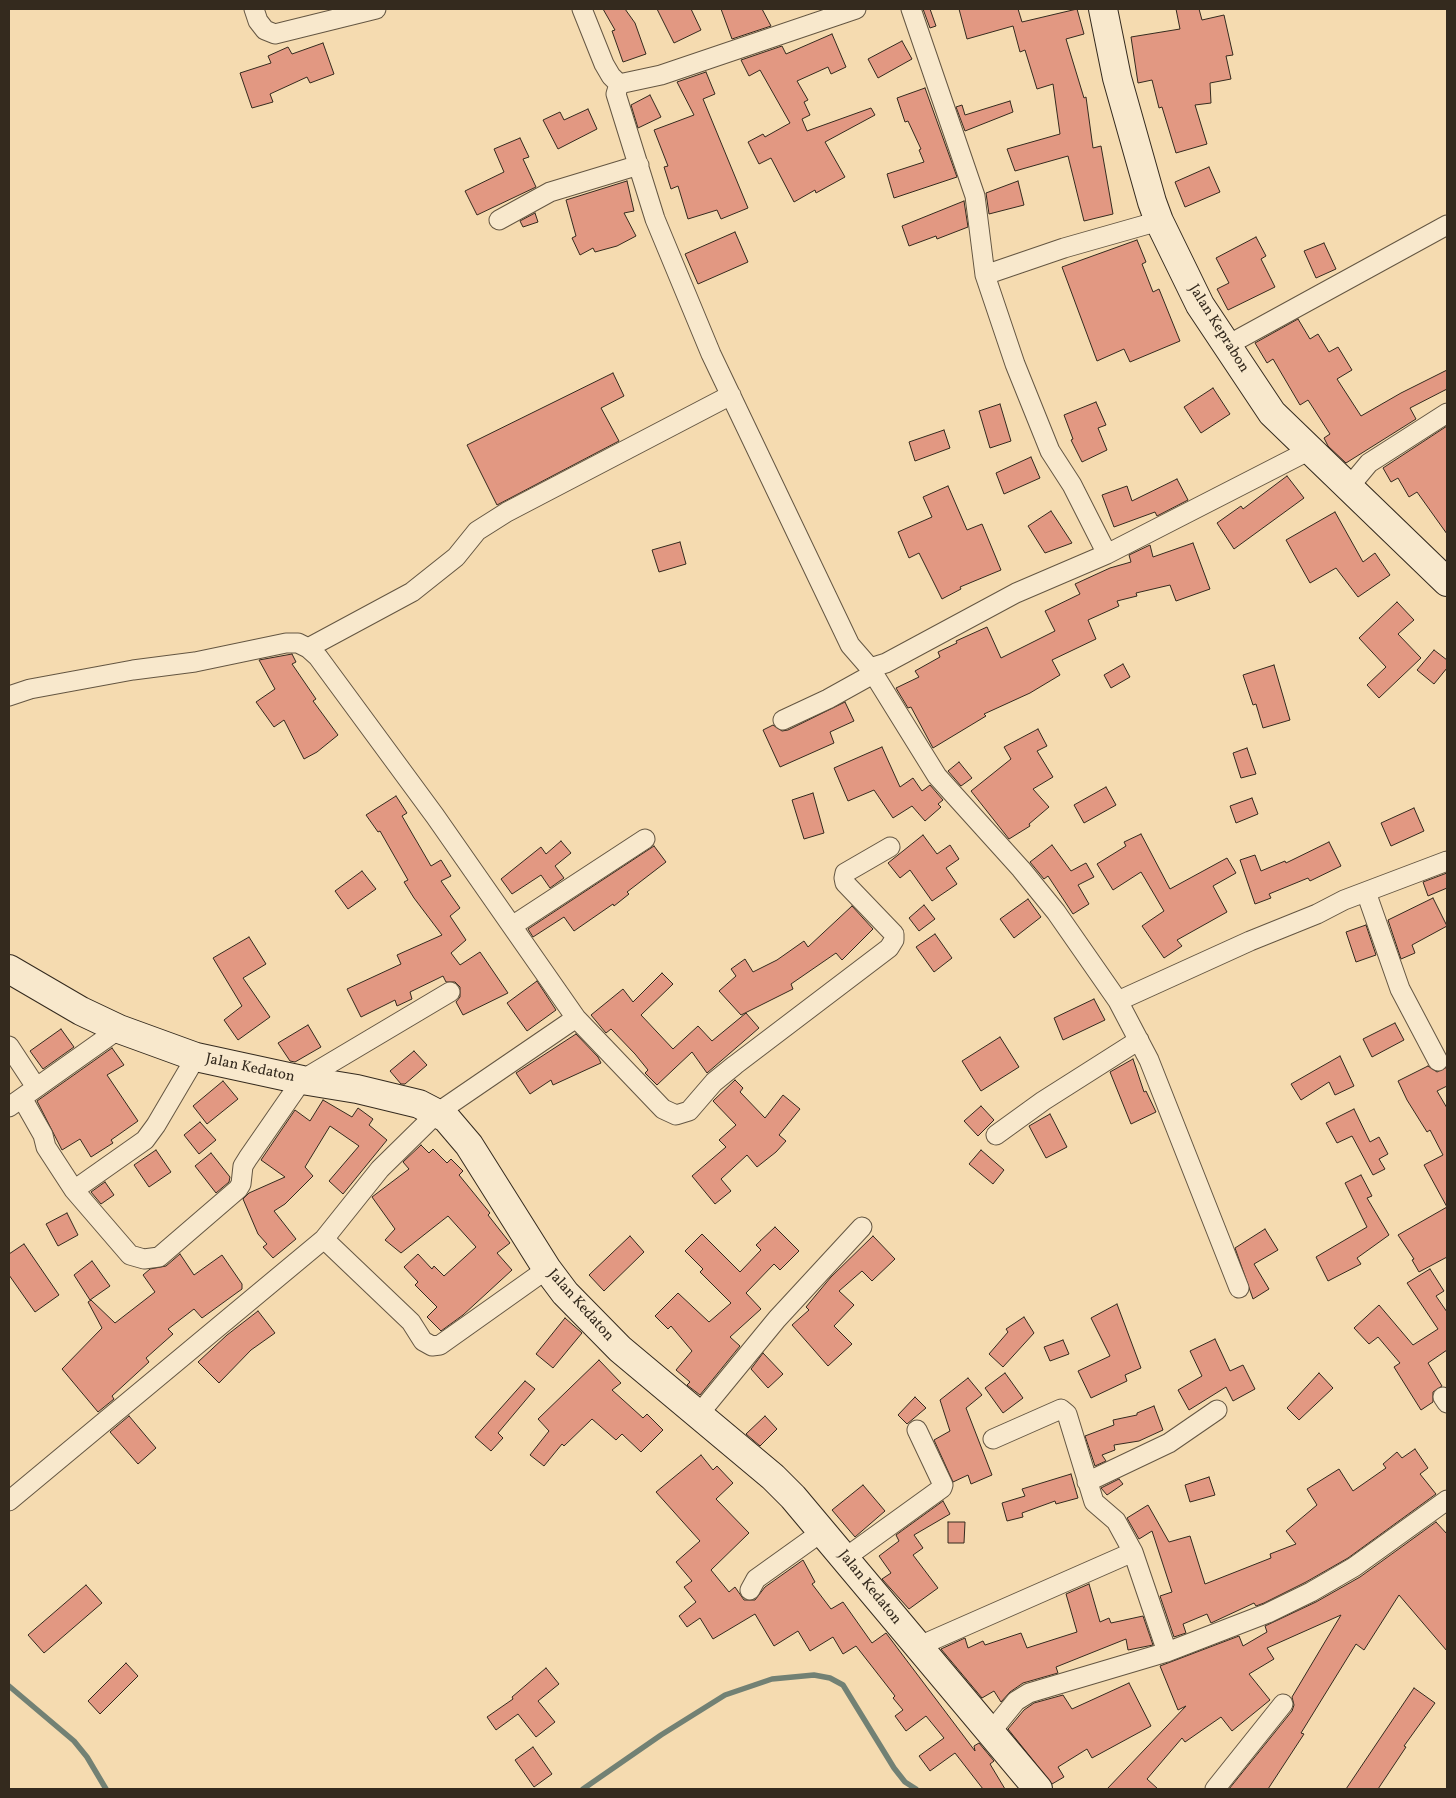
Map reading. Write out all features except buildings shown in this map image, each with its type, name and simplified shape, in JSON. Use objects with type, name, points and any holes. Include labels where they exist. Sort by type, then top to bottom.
[{"type":"street","points":[[254,9],[258,21],[265,30],[274,34],[376,9]]},
{"type":"street","points":[[582,9],[604,64],[611,76],[620,84]]},
{"type":"street","points":[[620,84],[661,75],[856,9]]},
{"type":"street","points":[[911,9],[976,196],[985,275],[1015,364],[1050,451],[1072,485],[1107,554]]},
{"type":"street","name":"Jalan Keprabon","points":[[1103,9],[1117,78],[1159,221],[1200,305],[1272,413],[1447,582]]},
{"type":"street","points":[[620,84],[616,94],[655,219],[731,395],[850,645],[871,671],[937,776],[1021,868],[1056,912],[1118,1001],[1149,1060],[1239,1288]]},
{"type":"street","points":[[499,220],[550,192],[639,165]]},
{"type":"street","points":[[985,275],[1064,248],[1159,221]]},
{"type":"street","points":[[1226,346],[1447,225]]},
{"type":"street","points":[[308,648],[412,592],[456,557],[477,531],[507,512],[731,395]]},
{"type":"street","points":[[1348,487],[1369,464],[1447,414]]},
{"type":"street","points":[[782,720],[828,699],[871,671],[1016,593],[1107,554],[1310,450]]},
{"type":"street","points":[[9,696],[30,689],[133,670],[195,662],[286,643],[298,643],[308,648],[318,657],[435,816],[576,1018],[663,1110],[676,1115],[689,1110],[714,1082],[889,948],[894,940],[894,934],[845,883],[844,878],[845,873],[890,847]]},
{"type":"street","points":[[512,926],[645,839]]},
{"type":"street","points":[[1118,1001],[1250,941],[1366,892],[1447,861]]},
{"type":"street","points":[[1366,892],[1400,989],[1438,1061]]},
{"type":"street","name":"Jalan Kedaton","points":[[9,969],[81,1011],[119,1028],[196,1057],[302,1080],[357,1089],[419,1104],[437,1112],[453,1125],[469,1145],[547,1270],[590,1321],[778,1482],[823,1531],[917,1647],[1038,1789]]},
{"type":"street","points":[[9,1046],[22,1098],[43,1135],[46,1147],[74,1190],[130,1254],[144,1259],[159,1257],[238,1189],[248,1158],[302,1080],[450,992]]},
{"type":"street","points":[[9,1501],[324,1239],[380,1168],[437,1112],[576,1018]]},
{"type":"street","points":[[22,1098],[119,1028]]},
{"type":"street","points":[[996,1135],[1043,1101],[1139,1040]]},
{"type":"street","points":[[74,1190],[145,1140],[156,1125],[196,1057]]},
{"type":"street","points":[[699,1414],[777,1319],[862,1226]]},
{"type":"street","points":[[324,1239],[411,1322],[423,1341],[432,1346],[440,1345],[547,1270]]},
{"type":"street","points":[[993,1439],[1061,1409],[1064,1410],[1069,1420],[1094,1502],[1116,1521],[1133,1552],[1167,1652]]},
{"type":"street","points":[[1087,1482],[1169,1443],[1217,1410]]},
{"type":"street","points":[[845,1558],[942,1488],[943,1486],[917,1430]]},
{"type":"street","points":[[990,1733],[1016,1701],[1029,1693],[1167,1652],[1268,1613],[1311,1592],[1354,1567],[1447,1500]]},
{"type":"street","points":[[750,1590],[756,1579],[823,1531]]},
{"type":"street","points":[[917,1647],[1133,1552]]},
{"type":"street","points":[[1215,1789],[1283,1704]]},
{"type":"waterway","points":[[583,1789],[661,1735],[725,1695],[772,1679],[814,1675],[830,1678],[843,1685],[894,1768],[905,1782],[916,1789]]},
{"type":"waterway","points":[[9,1686],[74,1741],[87,1757],[106,1789]]}]
